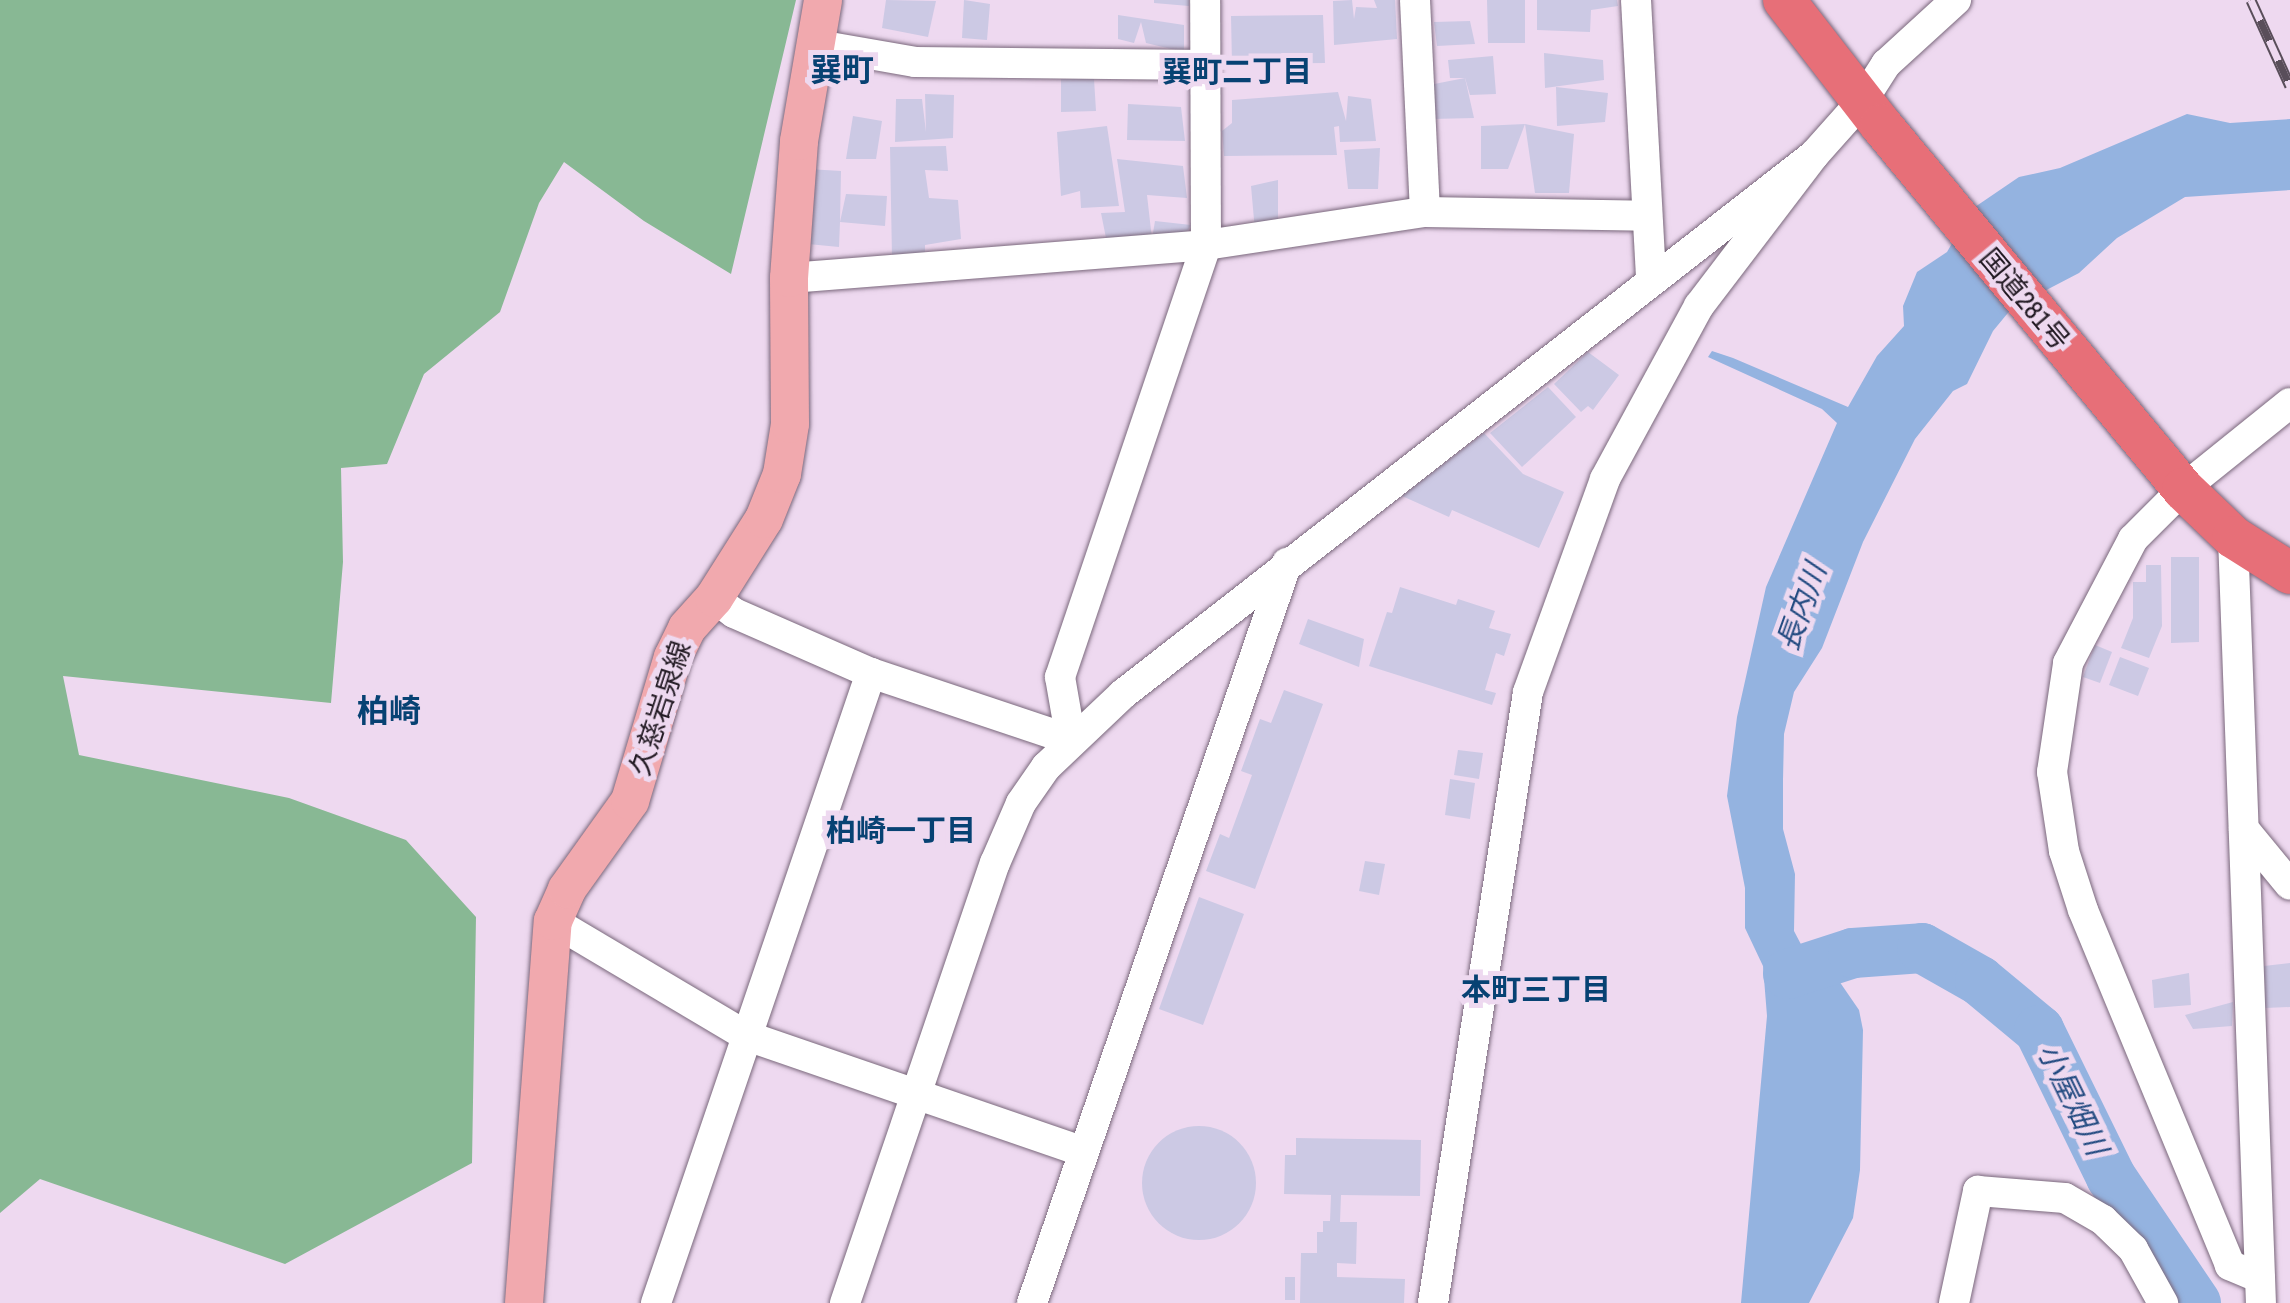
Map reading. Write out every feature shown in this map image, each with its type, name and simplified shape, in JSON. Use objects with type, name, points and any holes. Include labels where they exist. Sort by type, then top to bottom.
[{"type":"highway","name":"国道281号","points":[[1784,0],[2176,480],[2233,537],[2290,573]]},
{"type":"main road","name":"久慈岩泉線","points":[[524,1303],[553,921],[567,889],[630,801],[673,657],[687,628],[714,598],[764,519],[782,474],[790,424],[789,278],[800,140],[824,0]]},
{"type":"street","points":[[1072,740],[1060,677],[1206,245],[1205,0]]},
{"type":"street","points":[[1415,0],[1425,212]]},
{"type":"street","points":[[1636,0],[1651,278]]},
{"type":"street","points":[[845,1303],[1008,833],[1021,802],[1072,740],[1287,563],[1651,278],[1872,112],[1886,64],[1953,1]]},
{"type":"street","points":[[818,44],[914,62],[1206,65]]},
{"type":"street","points":[[1432,1303],[1528,692],[1606,479],[1699,306],[1814,154]]},
{"type":"street","points":[[789,278],[1206,245],[1425,212],[1646,216]]},
{"type":"street","points":[[2261,1291],[2230,1266],[2083,910],[2064,851],[2052,772],[2068,662],[2133,539],[2176,480],[2290,402]]},
{"type":"street","points":[[2233,537],[2261,1291]]},
{"type":"street","points":[[1032,1303],[1287,563]]},
{"type":"street","points":[[714,598],[734,612],[871,674],[1072,740]]},
{"type":"street","points":[[656,1303],[871,674]]},
{"type":"street","points":[[2244,829],[2290,885]]},
{"type":"street","points":[[553,921],[747,1036],[1084,1152]]},
{"type":"street","points":[[1954,1303],[1978,1191],[2020,1191],[2065,1198],[2103,1220],[2133,1249],[2163,1303]]},
{"type":"green space","points":[[0,0],[796,0],[731,274],[644,221],[564,162],[539,203],[500,312],[424,374],[387,464],[341,468],[343,562],[331,703],[63,676],[79,755],[289,798],[406,840],[476,917],[472,1163],[285,1264],[40,1179],[0,1213]]},
{"type":"water","name":"長内川","points":[[2187,114],[2230,123],[2290,119],[2290,190],[2185,197],[2117,238],[2079,273],[2012,308],[1993,331],[1967,384],[1953,391],[1915,439],[1863,542],[1822,648],[1794,692],[1784,734],[1783,829],[1795,874],[1794,931],[1805,952],[1837,978],[1859,1010],[1863,1030],[1860,1170],[1853,1218],[1809,1303],[1741,1303],[1767,1016],[1763,966],[1745,928],[1745,888],[1727,796],[1737,717],[1766,587],[1837,423],[1822,409],[1708,357],[1712,351],[1733,358],[1848,407],[1877,356],[1904,326],[1903,306],[1917,272],[1947,252],[1972,209],[2019,177],[2060,168]]},
{"type":"building","points":[[886,0],[936,1],[928,37],[882,28]]},
{"type":"building","points":[[964,0],[990,4],[987,40],[962,38]]},
{"type":"building","points":[[1189,0],[1189,6],[1154,3]]},
{"type":"building","points":[[1352,0],[1354,19],[1356,7],[1377,8],[1374,0],[1395,0],[1397,39],[1334,45],[1333,1]]},
{"type":"building","points":[[1487,0],[1525,0],[1525,43],[1488,43]]},
{"type":"building","points":[[1537,0],[1617,0],[1618,6],[1591,10],[1590,32],[1537,30]]},
{"type":"building","points":[[1118,15],[1184,25],[1184,52],[1146,43],[1141,22],[1134,43],[1118,39]]},
{"type":"building","points":[[1323,15],[1325,63],[1232,64],[1231,16]]},
{"type":"building","points":[[1470,21],[1475,44],[1437,46],[1434,22]]},
{"type":"building","points":[[1544,53],[1603,60],[1604,80],[1545,88]]},
{"type":"building","points":[[1493,56],[1496,94],[1470,95],[1465,78],[1450,78],[1448,60]]},
{"type":"building","points":[[1465,78],[1474,118],[1432,119],[1429,85]]},
{"type":"building","points":[[1061,79],[1094,79],[1096,111],[1061,112]]},
{"type":"building","points":[[1556,87],[1608,93],[1605,122],[1557,126]]},
{"type":"building","points":[[1338,92],[1346,121],[1348,96],[1371,99],[1376,141],[1340,142],[1339,126],[1334,127],[1337,155],[1224,156],[1222,131],[1232,123],[1232,100]]},
{"type":"building","points":[[925,94],[954,95],[953,138],[895,142],[896,99],[922,99],[926,132]]},
{"type":"building","points":[[1128,104],[1181,107],[1185,141],[1127,140]]},
{"type":"building","points":[[853,116],[882,121],[876,159],[846,159]]},
{"type":"building","points":[[1525,124],[1508,169],[1481,169],[1481,126]]},
{"type":"building","points":[[1525,124],[1574,134],[1569,193],[1535,193]]},
{"type":"building","points":[[1107,126],[1119,206],[1081,208],[1080,191],[1061,196],[1057,132]]},
{"type":"building","points":[[946,146],[948,171],[925,170],[929,198],[958,200],[961,239],[925,245],[925,257],[892,258],[890,147]]},
{"type":"building","points":[[1380,148],[1378,189],[1348,189],[1344,150]]},
{"type":"building","points":[[1117,159],[1183,166],[1187,198],[1147,195],[1152,239],[1106,238],[1101,213],[1125,212]]},
{"type":"building","points":[[808,169],[841,171],[839,247],[808,244]]},
{"type":"building","points":[[1278,180],[1278,226],[1255,231],[1251,186]]},
{"type":"building","points":[[846,194],[887,196],[885,226],[840,222]]},
{"type":"building","points":[[1155,221],[1191,225],[1181,241],[1152,239]]},
{"type":"building","points":[[1588,352],[1619,375],[1593,410],[1588,406],[1581,412],[1554,384]]},
{"type":"building","points":[[1548,387],[1576,417],[1522,467],[1490,433]]},
{"type":"building","points":[[1484,433],[1523,474],[1564,492],[1539,548],[1452,510],[1449,517],[1402,496]]},
{"type":"building","points":[[2171,557],[2199,557],[2199,642],[2171,643]]},
{"type":"building","points":[[2146,565],[2161,565],[2162,626],[2149,658],[2121,648],[2133,618],[2133,582],[2146,582]]},
{"type":"building","points":[[1400,587],[1456,605],[1458,599],[1495,611],[1489,628],[1511,634],[1504,656],[1496,653],[1485,690],[1496,693],[1492,705],[1369,666]]},
{"type":"building","points":[[1308,619],[1364,639],[1359,667],[1299,644]]},
{"type":"building","points":[[2095,645],[2112,652],[2100,683],[2083,677]]},
{"type":"building","points":[[2120,657],[2149,668],[2138,696],[2109,685]]},
{"type":"building","points":[[1284,690],[1323,704],[1255,889],[1206,871],[1220,834],[1229,838],[1252,775],[1241,771],[1260,719],[1271,723]]},
{"type":"building","points":[[1458,750],[1483,753],[1479,779],[1454,775]]},
{"type":"building","points":[[1450,779],[1475,783],[1470,819],[1445,815]]},
{"type":"building","points":[[1365,861],[1385,864],[1379,895],[1359,891]]},
{"type":"building","points":[[1199,897],[1244,914],[1203,1025],[1159,1009]]},
{"type":"building","points":[[2290,963],[2290,1007],[2265,1008],[2264,966]]},
{"type":"building","points":[[2189,973],[2191,1005],[2154,1008],[2152,980]]},
{"type":"building","points":[[2233,1002],[2232,1026],[2193,1029],[2185,1015]]},
{"type":"building","points":[[1199,1126],[1231,1135],[1247,1151],[1256,1183],[1247,1215],[1231,1231],[1199,1240],[1167,1231],[1151,1215],[1142,1183],[1151,1151],[1167,1135]]},
{"type":"building","points":[[1296,1138],[1421,1140],[1420,1196],[1341,1195],[1340,1222],[1357,1222],[1356,1264],[1337,1263],[1337,1277],[1405,1279],[1404,1303],[1300,1303],[1301,1253],[1317,1253],[1317,1232],[1323,1232],[1323,1221],[1330,1221],[1331,1195],[1284,1194],[1285,1155],[1296,1155]]},
{"type":"building","points":[[1285,1277],[1295,1277],[1295,1300],[1285,1300]]},
{"type":"waterway","name":"小屋畑川","points":[[1788,974],[1853,953],[1922,948],[1980,981],[2039,1030],[2111,1177],[2196,1303]]},
{"type":"railway","points":[[2251,0],[2290,86]]},
{"type":"district","name":"巽町","points":[[842,70]]},
{"type":"district","name":"巽町二丁目","points":[[1237,71]]},
{"type":"district","name":"柏崎","points":[[389,711]]},
{"type":"district","name":"柏崎一丁目","points":[[901,830]]},
{"type":"district","name":"本町三丁目","points":[[1536,989]]}]
